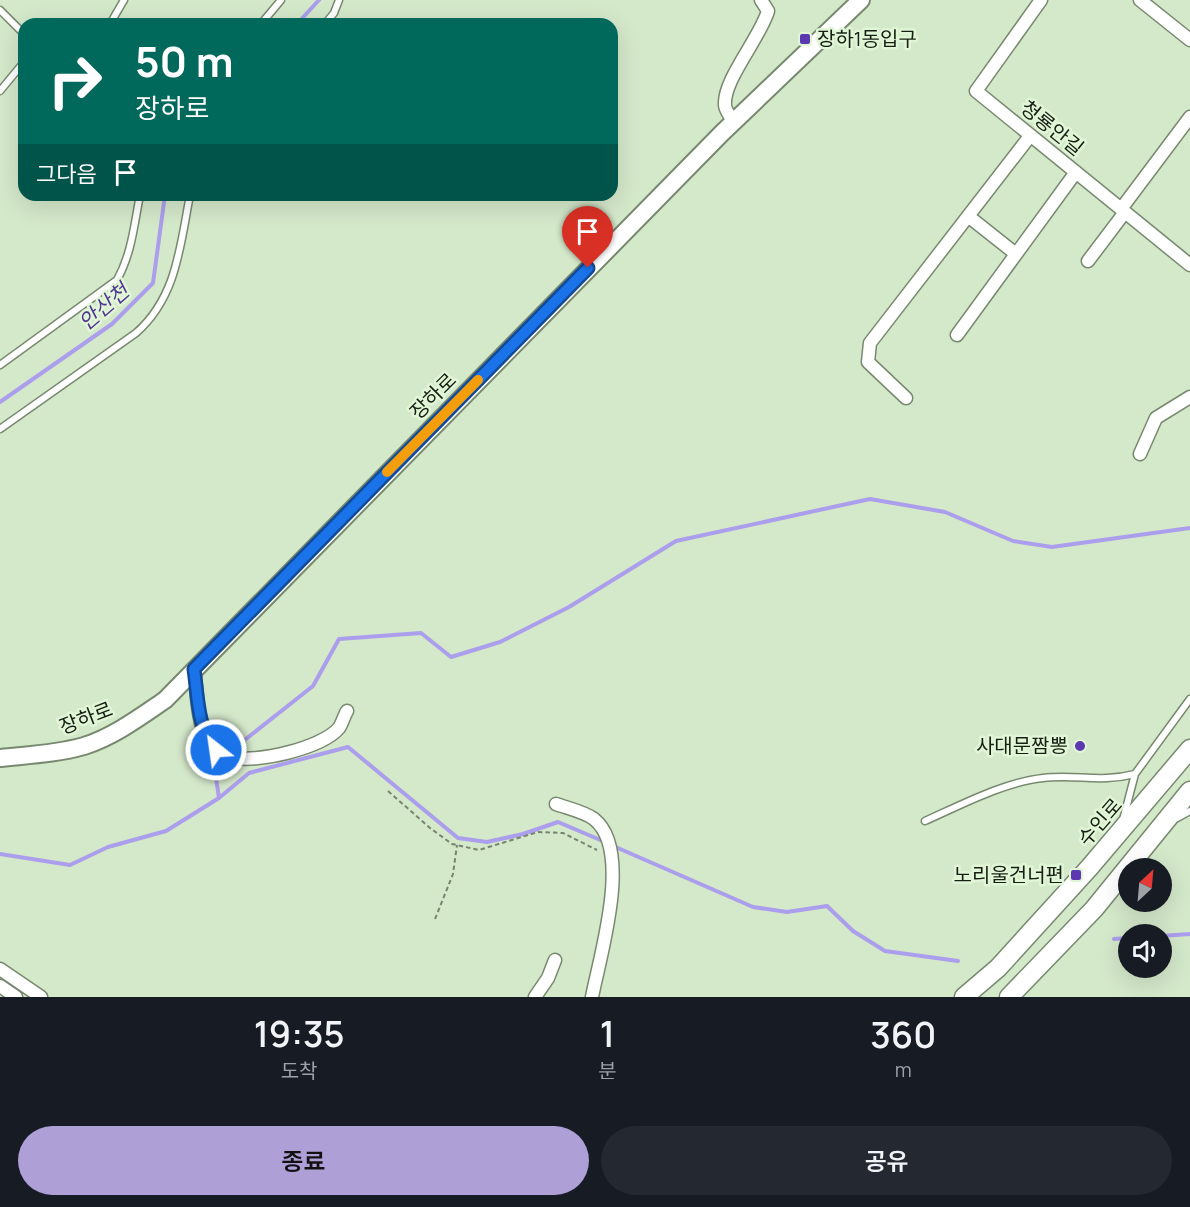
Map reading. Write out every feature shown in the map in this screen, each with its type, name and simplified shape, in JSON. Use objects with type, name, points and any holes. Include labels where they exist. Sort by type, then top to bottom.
[{"type":"main road","name":"수인로","points":[[964,997],[998,968],[1119,834],[1190,749]]},
{"type":"main road","points":[[1009,997],[1094,909],[1190,791]]},
{"type":"street","points":[[733,122],[725,106],[729,84],[764,24],[768,11],[761,0]]},
{"type":"street","name":"장하로","points":[[0,758],[49,753],[85,745],[128,725],[165,700],[733,122],[861,0]]},
{"type":"street","name":"청룡안길","points":[[1041,0],[975,91],[1190,265]]},
{"type":"street","points":[[1140,0],[1190,40]]},
{"type":"street","points":[[1088,261],[1190,117]]},
{"type":"street","points":[[906,398],[868,362],[870,343],[1030,136]]},
{"type":"street","points":[[957,335],[1076,172]]},
{"type":"street","points":[[968,216],[1016,254]]},
{"type":"street","points":[[1140,454],[1156,418],[1190,397]]},
{"type":"street","points":[[194,669],[201,724],[208,741],[226,755],[257,758],[292,752],[317,744],[339,728],[347,711]]},
{"type":"street","points":[[556,804],[594,819],[607,835],[612,856],[614,877],[611,901],[592,997]]},
{"type":"street","points":[[535,997],[548,978],[555,960]]},
{"type":"street","points":[[0,969],[41,997]]},
{"type":"street","points":[[0,986],[16,997]]},
{"type":"lane","points":[[114,18],[124,0]]},
{"type":"lane","points":[[266,18],[281,0]]},
{"type":"lane","points":[[330,18],[339,0]]},
{"type":"lane","points":[[0,10],[18,28]]},
{"type":"lane","points":[[1,89],[18,69]]},
{"type":"lane","points":[[0,365],[117,280],[130,248],[139,201]]},
{"type":"lane","points":[[0,429],[136,333],[152,319],[172,279],[178,259],[188,201]]},
{"type":"lane","points":[[1119,834],[1135,774],[1190,699]]},
{"type":"lane","points":[[925,821],[981,797],[1041,778],[1062,776],[1116,779],[1135,774]]},
{"type":"lane","points":[[1163,826],[1190,811]]},
{"type":"path","points":[[388,791],[452,844],[479,850],[538,832],[563,833],[612,856]]},
{"type":"path","points":[[435,919],[453,874],[457,845]]},
{"type":"waterway","name":"안산천","points":[[302,18],[319,0]]},
{"type":"waterway","name":"안산천","points":[[0,402],[112,324],[153,283],[164,201]]},
{"type":"waterway","points":[[219,798],[215,771],[237,746],[313,686],[339,639],[421,633],[451,657],[500,642],[569,607],[676,541],[870,499],[945,512],[1013,541],[1052,547],[1190,528]]},
{"type":"waterway","points":[[0,854],[70,865],[108,847],[166,831],[219,798],[249,773],[348,747],[458,838],[487,842],[523,834],[558,822],[605,842]]},
{"type":"waterway","points":[[611,845],[753,907],[787,912],[827,906],[853,931],[885,951],[958,961]]},
{"type":"waterway","points":[[1172,935],[1190,934]]},
{"type":"waterway","points":[[1114,939],[1118,939]]},
{"type":"slow traffic","points":[[387,472],[478,380]]},
{"type":"place","name":"장하1동입구","points":[[805,39]]},
{"type":"place","name":"사대문짬뽕","points":[[1080,746]]},
{"type":"place","name":"노리울건너편","points":[[1076,875]]},
{"type":"route","points":[[216,750],[208,741],[201,724],[194,669],[588,268]]}]
